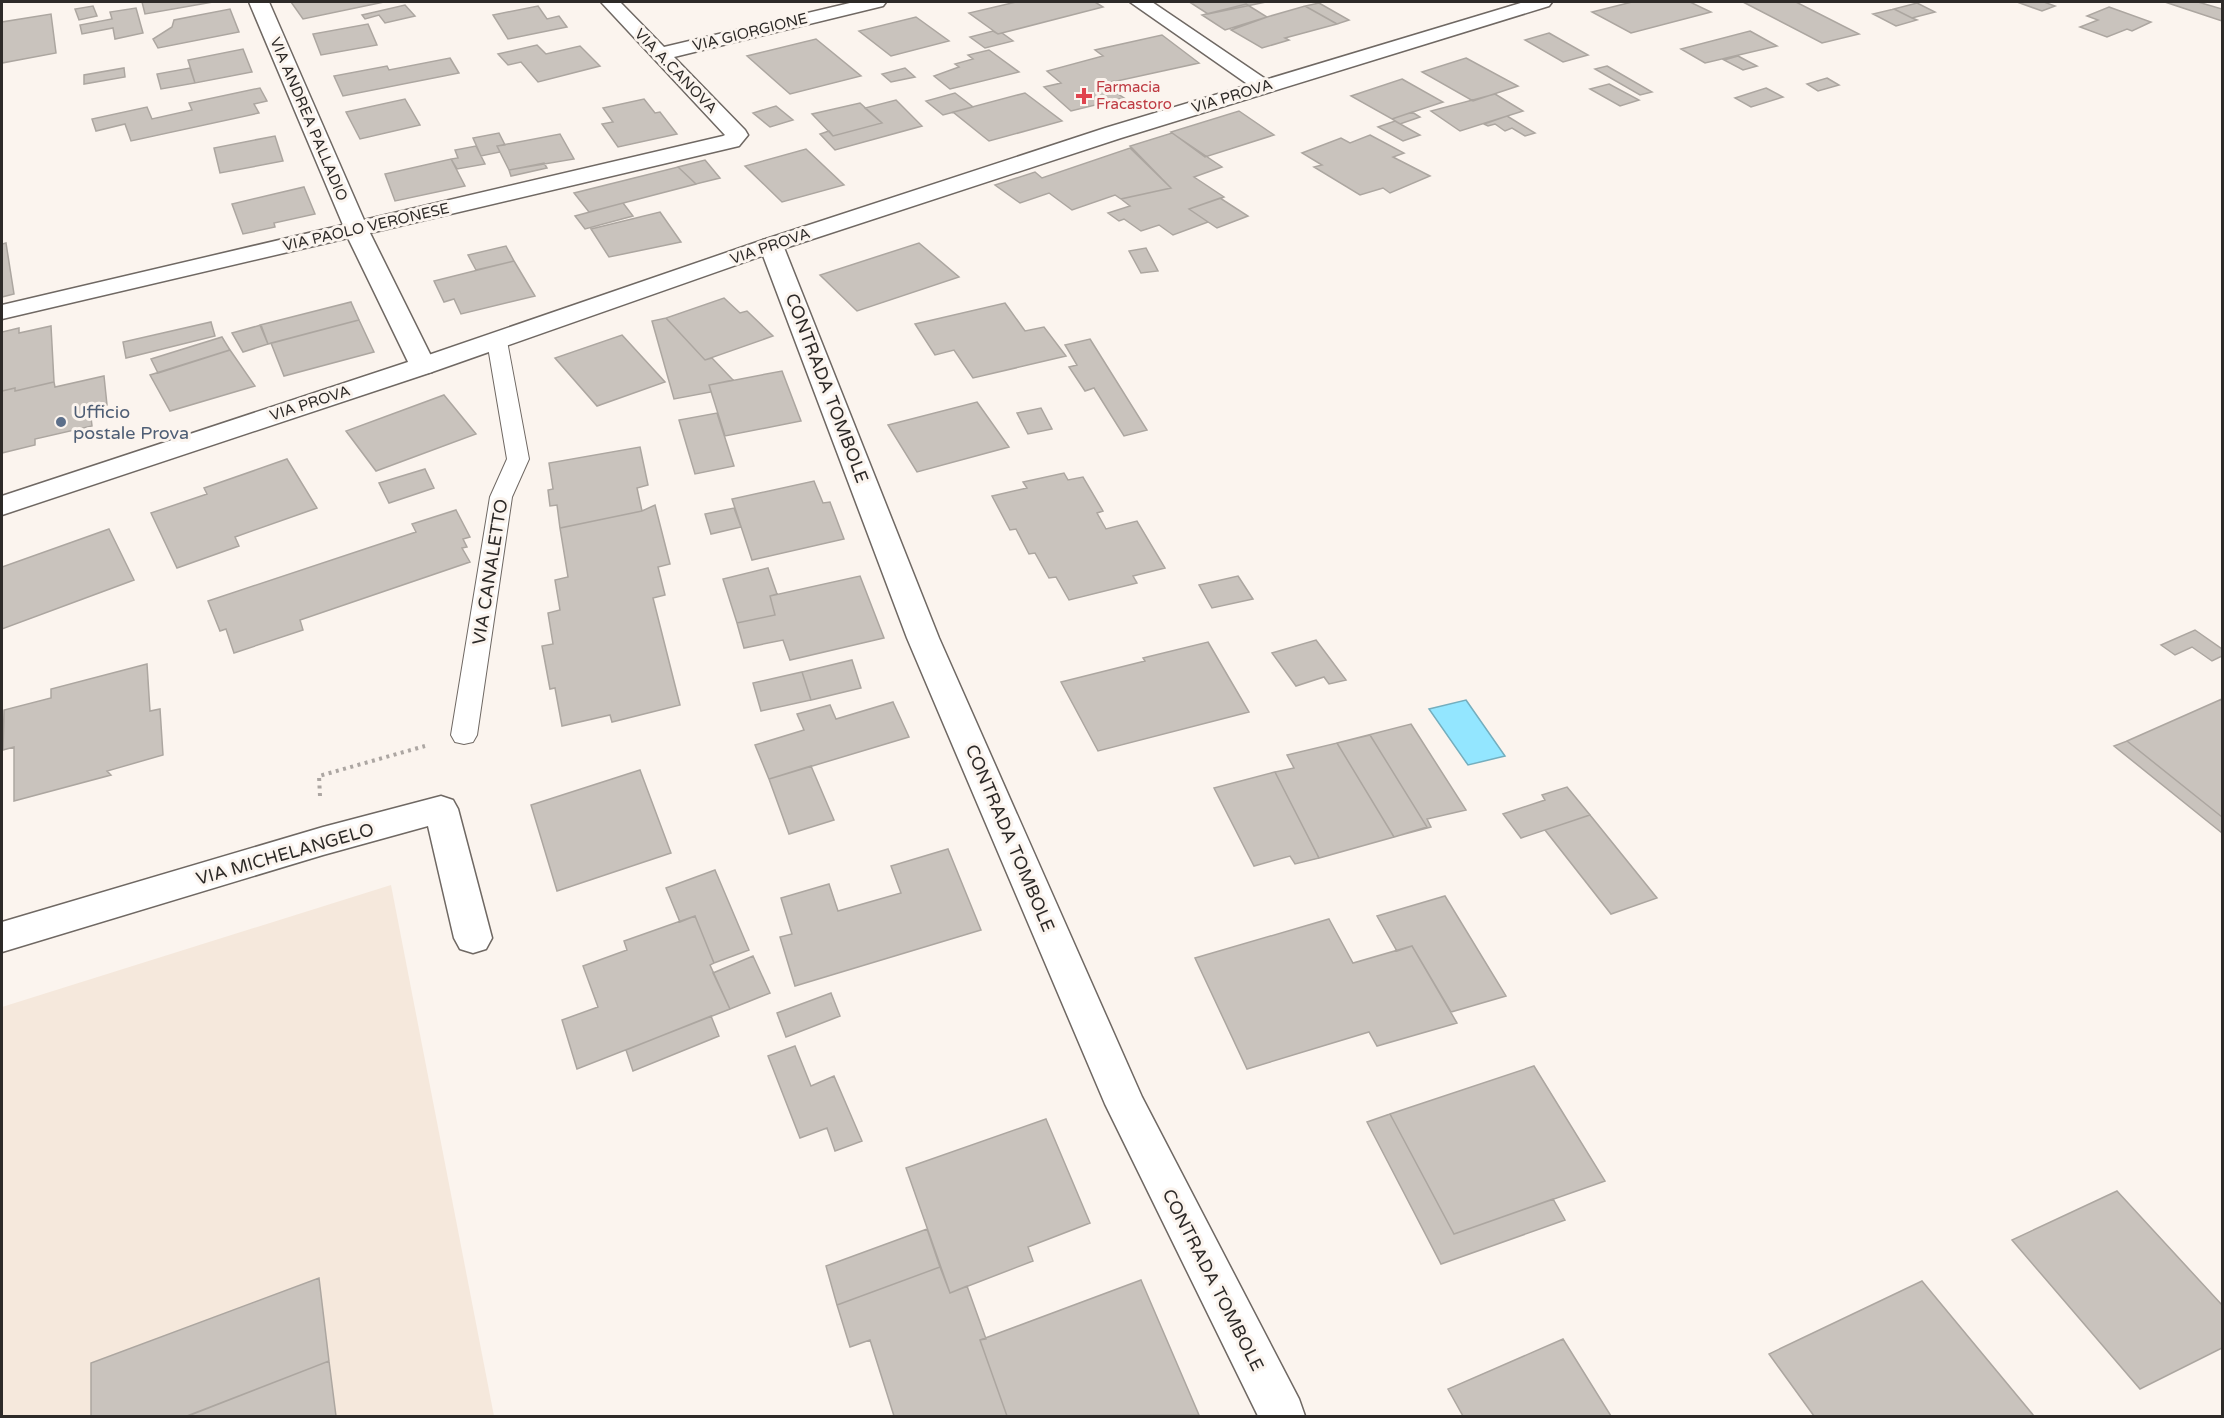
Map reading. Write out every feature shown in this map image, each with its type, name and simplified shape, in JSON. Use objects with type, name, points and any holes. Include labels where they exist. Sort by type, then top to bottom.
[{"type":"street","name":"VIA ANDREA PALLADIO","points":[[260,2],[356,229],[423,366]]},
{"type":"street","name":"VIA A.CANOVA","points":[[610,2],[737,135],[731,141]]},
{"type":"street","name":"VIA GIORGIONE","points":[[660,54],[832,6],[876,2]]},
{"type":"street","points":[[1140,2],[1263,86]]},
{"type":"street","name":"VIA PROVA","points":[[2,506],[423,366],[771,245],[1263,86],[1542,2]]},
{"type":"street","name":"VIA PAOLO VERONESE","points":[[2,312],[731,141]]},
{"type":"street","name":"CONTRADA TOMBOLE","points":[[771,245],[923,638],[1120,1093],[1282,1416]]},
{"type":"street","name":"VIA MICHELANGELO","points":[[2,938],[323,841],[441,809],[473,938]]},
{"type":"lane","name":"VIA CANALETTO","points":[[464,735],[501,496],[518,459],[496,341]]},
{"type":"path","points":[[323,841],[319,777],[464,735]]},
{"type":"shaded area","points":[[391,885],[494,1416],[2,1416],[2,1007]]},
{"type":"water","points":[[1466,700],[1505,756],[1468,765],[1429,709]]},
{"type":"building","points":[[142,2],[213,2],[145,14]]},
{"type":"building","points":[[291,2],[384,2],[303,19]]},
{"type":"building","points":[[1016,2],[1095,2],[1103,7],[998,34],[969,13]]},
{"type":"building","points":[[1266,2],[1208,14],[1191,3]]},
{"type":"building","points":[[1632,2],[1690,2],[1711,12],[1631,33],[1592,12]]},
{"type":"building","points":[[1743,2],[1796,2],[1859,34],[1822,43]]},
{"type":"building","points":[[2017,2],[2044,2],[2055,6],[2042,11]]},
{"type":"building","points":[[2198,2],[2222,9],[2222,21],[2168,3]]},
{"type":"building","points":[[1319,3],[1349,20],[1337,24],[1305,6]]},
{"type":"building","points":[[1917,3],[1935,12],[1912,18],[1894,9]]},
{"type":"building","points":[[1246,4],[1267,17],[1225,30],[1202,15]]},
{"type":"building","points":[[405,5],[415,16],[385,23],[379,15],[365,19],[362,15]]},
{"type":"building","points":[[93,6],[97,16],[79,20],[75,9]]},
{"type":"building","points":[[538,6],[547,19],[559,16],[567,27],[508,39],[493,15]]},
{"type":"building","points":[[1305,6],[1337,24],[1285,38],[1289,40],[1262,48],[1231,30],[1267,17]]},
{"type":"building","points":[[2109,7],[2151,22],[2132,31],[2127,29],[2107,37],[2080,27],[2098,20],[2087,16]]},
{"type":"building","points":[[136,8],[143,33],[115,39],[113,28],[82,34],[80,25],[112,19],[110,12]]},
{"type":"building","points":[[230,9],[239,32],[158,48],[153,39],[172,27],[174,20]]},
{"type":"building","points":[[1894,9],[1917,20],[1896,26],[1873,14]]},
{"type":"building","points":[[51,14],[56,53],[2,63],[2,22]]},
{"type":"building","points":[[916,17],[949,41],[891,56],[859,31]]},
{"type":"building","points":[[368,24],[377,45],[321,55],[313,34]]},
{"type":"building","points":[[993,31],[998,34],[1002,33],[1013,41],[985,48],[970,37]]},
{"type":"building","points":[[1750,31],[1777,46],[1705,63],[1681,49]]},
{"type":"building","points":[[1549,33],[1588,55],[1563,62],[1525,40]]},
{"type":"building","points":[[1162,35],[1199,63],[1103,84],[1124,98],[1071,111],[1044,87],[1061,83],[1047,71],[1103,56],[1095,50]]},
{"type":"building","points":[[816,39],[861,76],[790,94],[747,56]]},
{"type":"building","points":[[537,45],[546,54],[580,46],[600,66],[538,82],[521,62],[508,65],[498,54]]},
{"type":"building","points":[[243,49],[252,72],[195,83],[188,60]]},
{"type":"building","points":[[989,50],[1019,72],[950,89],[934,76],[959,67],[955,64],[973,59],[968,55]]},
{"type":"building","points":[[1738,56],[1757,66],[1743,70],[1724,60]]},
{"type":"building","points":[[450,58],[459,73],[343,96],[334,76],[387,66],[389,70]]},
{"type":"building","points":[[1466,58],[1518,86],[1473,101],[1422,72]]},
{"type":"building","points":[[1607,66],[1652,92],[1640,95],[1595,69]]},
{"type":"building","points":[[124,68],[125,77],[84,84],[84,75]]},
{"type":"building","points":[[190,68],[195,83],[161,89],[157,74]]},
{"type":"building","points":[[905,68],[915,77],[891,82],[882,74]]},
{"type":"building","points":[[1827,78],[1839,85],[1818,91],[1807,84]]},
{"type":"building","points":[[1402,79],[1443,102],[1392,119],[1351,96]]},
{"type":"building","points":[[1114,81],[1127,92],[1118,94],[1103,84]]},
{"type":"building","points":[[1609,84],[1639,100],[1620,106],[1590,89]]},
{"type":"building","points":[[260,88],[267,101],[254,104],[259,113],[131,141],[125,124],[96,131],[92,119],[147,107],[152,119],[192,110],[189,103]]},
{"type":"building","points":[[1766,88],[1783,97],[1751,107],[1735,98]]},
{"type":"building","points":[[955,93],[973,107],[943,115],[926,101]]},
{"type":"building","points":[[1025,93],[1062,121],[989,141],[953,112]]},
{"type":"building","points":[[1495,94],[1523,111],[1460,131],[1431,111]]},
{"type":"building","points":[[405,99],[420,125],[360,139],[346,112]]},
{"type":"building","points":[[644,99],[655,113],[660,112],[677,134],[618,147],[602,124],[613,122],[603,108]]},
{"type":"building","points":[[896,100],[922,126],[835,150],[820,134],[829,131],[833,136],[882,123],[865,108]]},
{"type":"building","points":[[860,103],[882,123],[833,136],[812,114]]},
{"type":"building","points":[[776,106],[793,120],[770,127],[753,113]]},
{"type":"building","points":[[1239,111],[1274,135],[1205,157],[1171,132]]},
{"type":"building","points":[[1412,112],[1420,117],[1400,124],[1392,119]]},
{"type":"building","points":[[1507,116],[1535,133],[1525,136],[1512,128],[1505,131],[1495,124],[1488,126],[1484,124]]},
{"type":"building","points":[[1395,121],[1420,135],[1403,141],[1378,127]]},
{"type":"building","points":[[499,133],[505,145],[497,146],[500,152],[481,156],[473,138]]},
{"type":"building","points":[[1172,133],[1222,167],[1194,177],[1224,197],[1189,209],[1208,222],[1173,235],[1159,225],[1141,231],[1124,219],[1119,221],[1108,213],[1130,206],[1121,199],[1171,188],[1130,146]]},
{"type":"building","points":[[560,134],[574,159],[509,170],[497,146]]},
{"type":"building","points":[[1370,135],[1404,153],[1393,157],[1430,176],[1390,193],[1383,188],[1360,195],[1314,167],[1322,165],[1302,153],[1341,138],[1350,143]]},
{"type":"building","points":[[275,136],[283,161],[220,173],[214,148]]},
{"type":"building","points":[[476,146],[485,164],[457,169],[451,159],[458,158],[455,150]]},
{"type":"building","points":[[1130,148],[1171,188],[1121,199],[1115,195],[1072,210],[1049,193],[1020,203],[995,185],[1035,172],[1042,178]]},
{"type":"building","points":[[806,149],[844,185],[782,202],[745,166]]},
{"type":"building","points":[[451,159],[465,186],[395,201],[385,174]]},
{"type":"building","points":[[705,160],[720,178],[696,184],[678,167]]},
{"type":"building","points":[[544,163],[547,168],[511,176],[509,170]]},
{"type":"building","points":[[678,167],[696,184],[589,212],[574,193]]},
{"type":"building","points":[[304,187],[315,214],[274,223],[275,227],[243,234],[232,204]]},
{"type":"building","points":[[1220,198],[1248,216],[1217,228],[1189,209]]},
{"type":"building","points":[[623,203],[633,216],[585,229],[575,216]]},
{"type":"building","points":[[660,212],[681,242],[609,257],[591,229]]},
{"type":"building","points":[[6,243],[14,294],[2,297],[2,244]]},
{"type":"building","points":[[919,243],[959,277],[857,311],[820,275]]},
{"type":"building","points":[[506,246],[514,261],[476,270],[468,255]]},
{"type":"building","points":[[1146,248],[1158,271],[1141,273],[1129,251]]},
{"type":"building","points":[[514,261],[535,296],[461,314],[454,299],[444,302],[434,281]]},
{"type":"building","points":[[724,298],[740,313],[747,311],[773,336],[705,360],[666,318]]},
{"type":"building","points":[[351,302],[359,320],[268,344],[260,325]]},
{"type":"building","points":[[1005,303],[1025,331],[1044,327],[1066,356],[973,378],[954,350],[935,355],[915,324]]},
{"type":"building","points":[[666,318],[705,360],[712,358],[733,380],[709,385],[711,392],[674,399],[652,321]]},
{"type":"building","points":[[359,320],[374,352],[284,376],[271,343]]},
{"type":"building","points":[[211,322],[215,336],[126,358],[123,342]]},
{"type":"building","points":[[261,325],[268,344],[243,352],[232,333]]},
{"type":"building","points":[[51,326],[54,382],[15,391],[15,388],[2,391],[2,332],[19,328],[19,333]]},
{"type":"building","points":[[622,335],[665,382],[597,406],[555,358]]},
{"type":"building","points":[[222,337],[230,350],[158,373],[151,359]]},
{"type":"building","points":[[1090,339],[1147,430],[1124,436],[1094,388],[1085,391],[1069,367],[1077,365],[1065,345]]},
{"type":"building","points":[[230,350],[255,386],[170,411],[150,375]]},
{"type":"building","points":[[782,371],[801,421],[725,436],[709,385]]},
{"type":"building","points":[[104,376],[107,405],[90,409],[92,426],[35,439],[35,445],[2,453],[2,391],[15,388],[15,391],[54,382],[55,387]]},
{"type":"building","points":[[444,395],[476,434],[376,471],[346,431]]},
{"type":"building","points":[[977,402],[1009,447],[917,472],[888,425]]},
{"type":"building","points":[[1041,408],[1052,429],[1028,434],[1017,413]]},
{"type":"building","points":[[717,413],[734,466],[695,474],[679,420]]},
{"type":"building","points":[[640,447],[648,485],[637,488],[642,511],[560,528],[557,505],[550,506],[548,490],[553,489],[549,463]]},
{"type":"building","points":[[287,459],[317,508],[235,537],[239,546],[177,568],[151,513],[207,494],[204,488]]},
{"type":"building","points":[[425,469],[434,488],[389,503],[379,483]]},
{"type":"building","points":[[1064,473],[1068,480],[1083,477],[1103,511],[1097,513],[1106,529],[1137,521],[1165,568],[1133,576],[1137,583],[1069,600],[1056,577],[1049,578],[1035,553],[1029,554],[1016,529],[1010,530],[992,496],[1027,488],[1023,482]]},
{"type":"building","points":[[814,481],[823,503],[830,502],[844,539],[752,560],[732,499]]},
{"type":"building","points":[[655,505],[670,564],[658,567],[665,595],[653,598],[680,705],[612,722],[610,715],[562,726],[555,688],[550,689],[542,646],[553,644],[548,613],[560,610],[555,580],[568,577],[560,528],[642,511]]},
{"type":"building","points":[[734,508],[741,527],[711,534],[705,514]]},
{"type":"building","points":[[456,510],[470,537],[463,539],[467,547],[462,548],[470,562],[300,620],[303,630],[234,653],[226,629],[220,631],[208,601],[416,532],[412,524]]},
{"type":"building","points":[[109,529],[134,580],[2,629],[2,567]]},
{"type":"building","points":[[768,568],[777,594],[770,596],[775,615],[737,623],[723,579]]},
{"type":"building","points":[[860,576],[884,638],[790,660],[783,640],[744,648],[737,623],[775,615],[770,596]]},
{"type":"building","points":[[1238,576],[1253,599],[1212,608],[1199,585]]},
{"type":"building","points":[[2195,630],[2222,649],[2222,656],[2212,661],[2192,647],[2175,655],[2161,645]]},
{"type":"building","points":[[1316,640],[1346,680],[1329,684],[1324,677],[1296,686],[1272,653]]},
{"type":"building","points":[[1208,642],[1249,712],[1098,751],[1061,682]]},
{"type":"building","points":[[852,660],[861,688],[811,700],[802,672]]},
{"type":"building","points":[[147,664],[150,711],[160,709],[163,755],[107,771],[111,775],[14,801],[14,747],[3,750],[4,710],[51,698],[51,689]]},
{"type":"building","points":[[802,672],[811,700],[761,711],[753,683]]},
{"type":"building","points":[[2222,699],[2222,817],[2127,741]]},
{"type":"building","points":[[893,702],[909,737],[769,779],[755,745],[804,730],[797,714],[830,705],[836,719]]},
{"type":"building","points":[[1411,724],[1466,810],[1427,819],[1431,827],[1394,837],[1337,743]]},
{"type":"building","points":[[1370,735],[1427,827],[1394,837],[1337,743]]},
{"type":"building","points":[[2127,741],[2222,817],[2222,833],[2114,746]]},
{"type":"building","points":[[1337,743],[1394,837],[1319,858],[1275,772],[1294,768],[1287,755]]},
{"type":"building","points":[[811,766],[834,820],[789,834],[769,779]]},
{"type":"building","points":[[640,770],[671,853],[557,891],[531,805]]},
{"type":"building","points":[[1275,772],[1319,858],[1295,864],[1290,856],[1254,866],[1214,788]]},
{"type":"building","points":[[1567,787],[1590,815],[1521,838],[1503,814],[1545,800],[1542,795]]},
{"type":"building","points":[[1590,815],[1657,898],[1611,914],[1545,830]]},
{"type":"building","points":[[948,849],[981,930],[795,986],[780,937],[792,934],[781,898],[829,884],[838,911],[901,893],[891,866]]},
{"type":"building","points":[[715,870],[749,950],[714,963],[695,916],[680,922],[666,888]]},
{"type":"building","points":[[1445,896],[1506,996],[1451,1012],[1412,946],[1397,951],[1377,916]]},
{"type":"building","points":[[695,916],[714,963],[710,965],[730,1009],[577,1069],[562,1020],[598,1007],[583,966],[627,950],[624,941]]},
{"type":"building","points":[[1329,919],[1353,963],[1412,946],[1457,1023],[1377,1046],[1369,1032],[1247,1069],[1195,958]]},
{"type":"building","points":[[753,956],[770,993],[730,1009],[713,973]]},
{"type":"building","points":[[831,993],[840,1016],[786,1037],[777,1013]]},
{"type":"building","points":[[711,1016],[719,1036],[633,1071],[626,1050]]},
{"type":"building","points":[[795,1046],[811,1086],[834,1076],[862,1141],[835,1151],[827,1128],[800,1138],[768,1056]]},
{"type":"building","points":[[1534,1066],[1605,1181],[1454,1234],[1390,1114]]},
{"type":"building","points":[[1390,1114],[1454,1234],[1553,1199],[1565,1220],[1441,1264],[1367,1122]]},
{"type":"building","points":[[1046,1119],[1090,1223],[1028,1247],[1033,1261],[950,1293],[906,1168]]},
{"type":"building","points":[[2117,1191],[2222,1305],[2222,1348],[2140,1389],[2012,1240]]},
{"type":"building","points":[[927,1229],[940,1267],[837,1305],[826,1266]]},
{"type":"building","points":[[940,1267],[950,1293],[967,1286],[986,1339],[980,1340],[1007,1416],[894,1416],[870,1340],[850,1347],[837,1305]]},
{"type":"building","points":[[319,1278],[329,1361],[188,1416],[91,1416],[91,1363]]},
{"type":"building","points":[[1141,1280],[1199,1415],[1007,1416],[980,1340]]},
{"type":"building","points":[[1922,1281],[2034,1416],[1814,1416],[1769,1354]]},
{"type":"building","points":[[1563,1339],[1611,1416],[1463,1416],[1448,1389]]},
{"type":"building","points":[[329,1361],[336,1416],[187,1416]]},
{"type":"place","name":"Farmacia Fracastoro","points":[[1084,96]]},
{"type":"place","name":"Ufficio postale Prova","points":[[61,422]]}]
